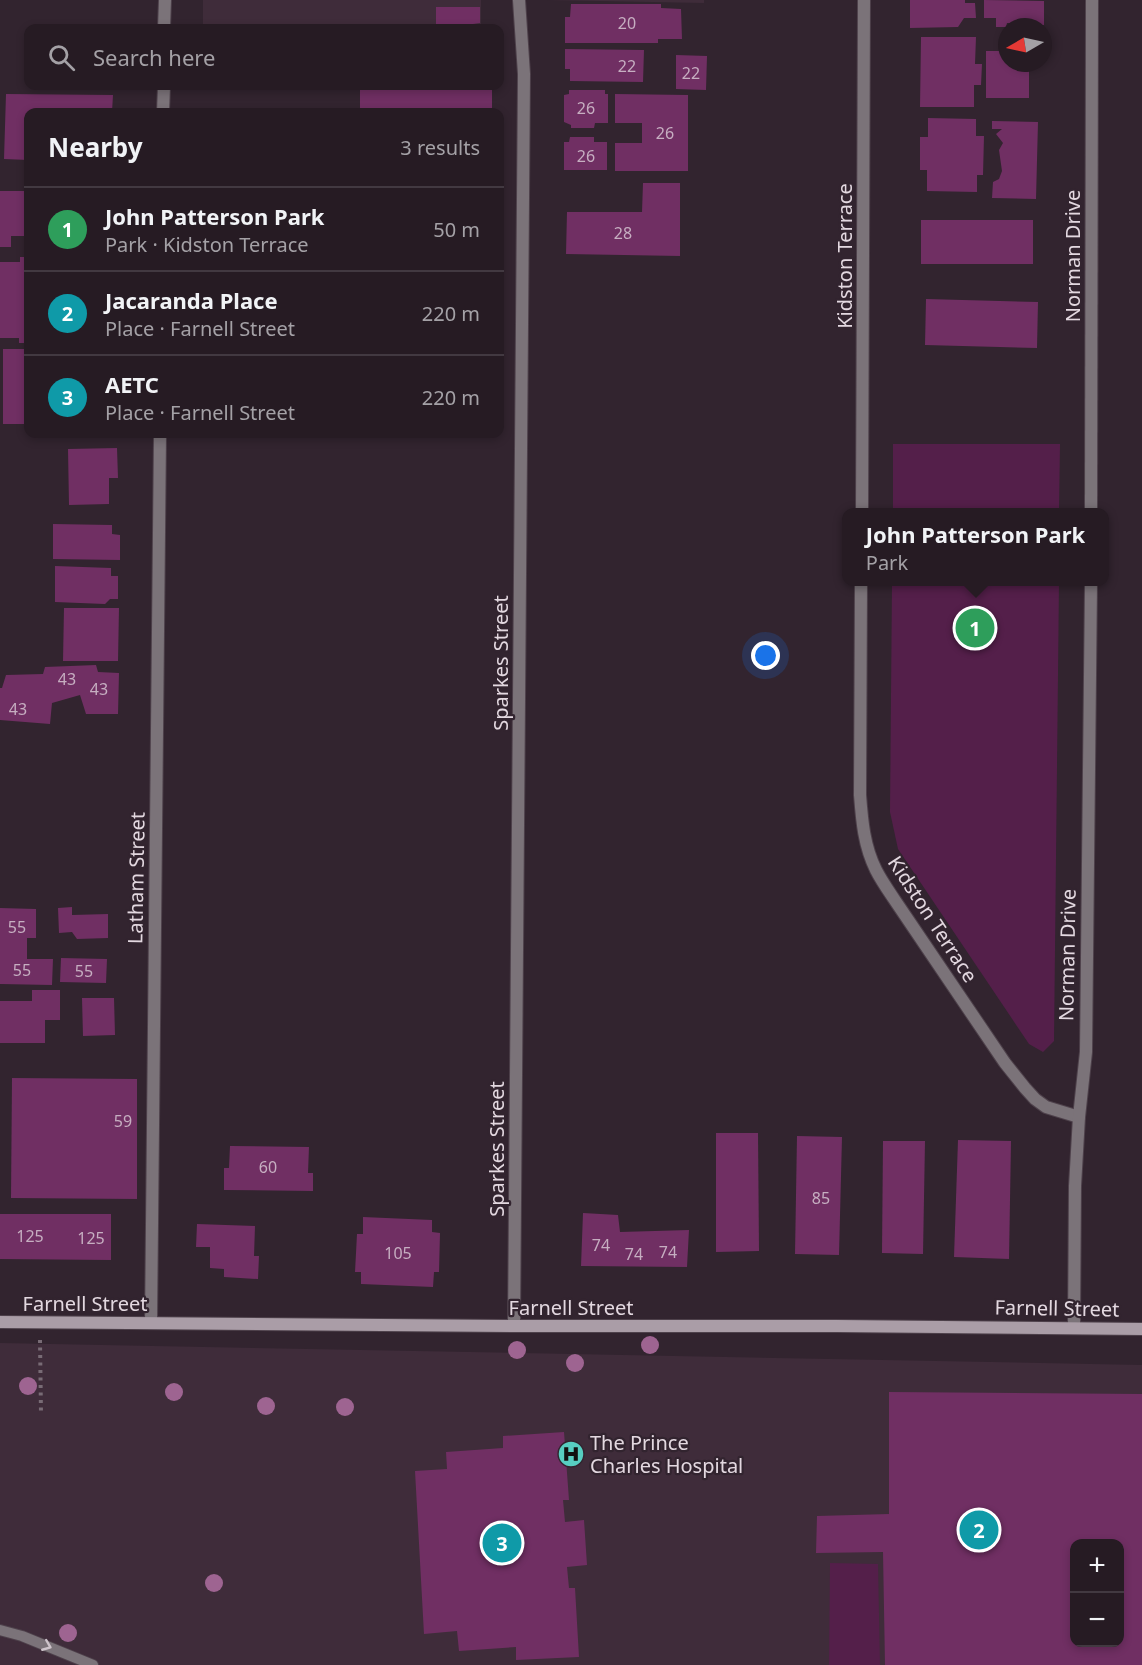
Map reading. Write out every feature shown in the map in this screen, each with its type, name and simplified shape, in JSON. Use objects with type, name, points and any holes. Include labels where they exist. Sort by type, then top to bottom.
[{"type":"street","points":[[164,24],[165,0]]},
{"type":"street","name":"Sparkes Street","points":[[514,1326],[524,74],[519,0]]},
{"type":"street","name":"Kidston Terrace","points":[[862,508],[864,0]]},
{"type":"street","name":"Norman Drive","points":[[1091,508],[1092,0]]},
{"type":"street","points":[[163,108],[164,90]]},
{"type":"street","name":"Latham Street","points":[[151,1323],[160,438]]},
{"type":"street","name":"Kidston Terrace","points":[[861,586],[860,795],[862,825],[867,850],[876,872],[1018,1080],[1035,1099],[1046,1107],[1079,1117]]},
{"type":"street","name":"Norman Drive","points":[[1074,1328],[1075,1186],[1086,1052],[1091,586]]},
{"type":"street","name":"Farnell Street","points":[[0,1322],[1142,1329]]},
{"type":"lane","points":[[0,1630],[22,1636],[93,1665]]},
{"type":"path","points":[[40,1322],[41,1414]]},
{"type":"shaded area","points":[[203,0],[481,0],[481,24],[203,24]]},
{"type":"shaded area","points":[[546,0],[704,0],[704,3]]},
{"type":"shaded area","points":[[893,444],[1060,444],[1059,508],[893,508]]},
{"type":"shaded area","points":[[892,586],[1059,586],[1054,1041],[1043,1052],[1029,1044],[898,849],[890,812]]},
{"type":"shaded area","name":"The Prince Charles Hospital","points":[[0,1343],[1142,1365],[1142,1665],[0,1665]]},
{"type":"shaded area","points":[[830,1563],[878,1564],[880,1665],[829,1665]]},
{"type":"building","points":[[910,0],[965,0],[965,3],[975,3],[976,18],[964,18],[958,27],[910,28]]},
{"type":"building","points":[[984,0],[1044,1],[1044,18],[998,18],[998,27],[996,27],[996,18],[984,18]]},
{"type":"building","points":[[571,4],[661,4],[661,8],[681,9],[682,39],[658,39],[658,43],[565,43],[565,17],[570,17]]},
{"type":"building","points":[[436,7],[480,7],[480,23],[436,24]]},
{"type":"building","points":[[921,37],[976,37],[975,64],[982,64],[981,85],[974,85],[974,107],[920,107]]},
{"type":"building","points":[[565,49],[644,50],[643,82],[570,81],[570,69],[565,69]]},
{"type":"building","points":[[986,51],[998,51],[998,72],[1029,72],[1029,98],[986,98]]},
{"type":"building","points":[[676,55],[707,56],[706,90],[676,89]]},
{"type":"building","points":[[360,90],[492,90],[492,108],[360,108]]},
{"type":"building","points":[[569,90],[605,90],[605,94],[608,94],[608,123],[595,123],[594,128],[571,128],[571,125],[564,122],[564,95],[569,94]]},
{"type":"building","points":[[6,94],[113,95],[112,108],[24,108],[24,160],[4,159]]},
{"type":"building","points":[[615,94],[688,95],[688,171],[615,171],[615,143],[642,143],[642,123],[615,123]]},
{"type":"building","points":[[928,118],[976,119],[976,136],[984,136],[983,175],[977,175],[977,192],[927,191],[927,170],[920,170],[920,137],[928,137]]},
{"type":"building","points":[[992,121],[1038,122],[1036,199],[992,198],[993,182],[999,179],[1002,171],[999,150],[1003,143],[996,134],[1002,129],[992,129]]},
{"type":"building","points":[[570,137],[594,137],[594,142],[607,142],[607,170],[564,170],[564,142],[569,142]]},
{"type":"building","points":[[643,183],[680,183],[680,256],[566,254],[567,212],[642,212]]},
{"type":"building","points":[[0,191],[24,191],[24,236],[11,236],[11,247],[0,247]]},
{"type":"building","points":[[921,220],[1033,220],[1033,264],[921,264]]},
{"type":"building","points":[[20,257],[24,257],[24,343],[19,343],[19,338],[0,338],[0,262],[20,262]]},
{"type":"building","points":[[926,299],[1038,302],[1037,348],[925,345]]},
{"type":"building","points":[[3,349],[24,349],[24,424],[3,424]]},
{"type":"building","points":[[117,448],[118,478],[109,478],[109,504],[69,505],[68,449]]},
{"type":"building","points":[[53,524],[112,525],[112,534],[120,535],[120,560],[53,559]]},
{"type":"building","points":[[55,566],[111,568],[111,576],[118,576],[118,599],[110,599],[105,604],[55,602]]},
{"type":"building","points":[[64,608],[119,608],[118,661],[63,661]]},
{"type":"building","points":[[96,665],[98,672],[119,673],[118,714],[86,714],[80,695],[52,703],[50,724],[0,720],[0,688],[2,688],[6,675],[43,674],[45,667]]},
{"type":"building","points":[[72,907],[72,915],[108,914],[108,938],[77,939],[72,932],[59,933],[58,908]]},
{"type":"building","points":[[0,908],[36,909],[36,938],[27,938],[27,959],[53,959],[52,985],[0,984]]},
{"type":"building","points":[[61,958],[107,959],[106,983],[60,982]]},
{"type":"building","points":[[32,990],[60,990],[60,1020],[45,1020],[45,1043],[0,1043],[0,1001],[32,1001]]},
{"type":"building","points":[[82,998],[114,998],[115,1035],[83,1036]]},
{"type":"building","points":[[12,1078],[137,1079],[137,1199],[11,1198]]},
{"type":"building","points":[[716,1133],[758,1133],[759,1251],[716,1252]]},
{"type":"building","points":[[797,1136],[842,1137],[839,1255],[795,1254]]},
{"type":"building","points":[[958,1140],[1011,1141],[1009,1259],[954,1257]]},
{"type":"building","points":[[883,1141],[925,1141],[923,1254],[882,1253]]},
{"type":"building","points":[[230,1146],[309,1147],[308,1173],[313,1173],[313,1191],[224,1190],[224,1168],[229,1168]]},
{"type":"building","points":[[583,1213],[618,1215],[620,1232],[689,1230],[687,1267],[581,1266]]},
{"type":"building","points":[[0,1214],[111,1214],[111,1260],[0,1259]]},
{"type":"building","points":[[363,1217],[432,1220],[432,1232],[440,1233],[439,1272],[434,1272],[433,1287],[361,1284],[361,1272],[355,1272],[357,1234],[363,1234]]},
{"type":"building","points":[[197,1224],[255,1226],[254,1256],[259,1256],[258,1279],[224,1277],[224,1269],[210,1268],[210,1247],[196,1247]]},
{"type":"building","points":[[889,1392],[1142,1394],[1142,1665],[885,1665],[883,1552],[816,1553],[817,1516],[889,1514]]},
{"type":"building","points":[[564,1432],[569,1500],[563,1500],[565,1522],[584,1520],[587,1565],[567,1567],[569,1588],[575,1588],[579,1657],[516,1660],[516,1647],[459,1651],[457,1631],[424,1634],[415,1471],[447,1469],[446,1452],[503,1448],[503,1436]]},
{"type":"place","name":"John Patterson Park","points":[[975,628]]},
{"type":"place","name":"The Prince Charles Hospital","points":[[571,1454]]},
{"type":"place","name":"Jacaranda Place","points":[[979,1530]]},
{"type":"place","name":"AETC","points":[[502,1543]]}]
